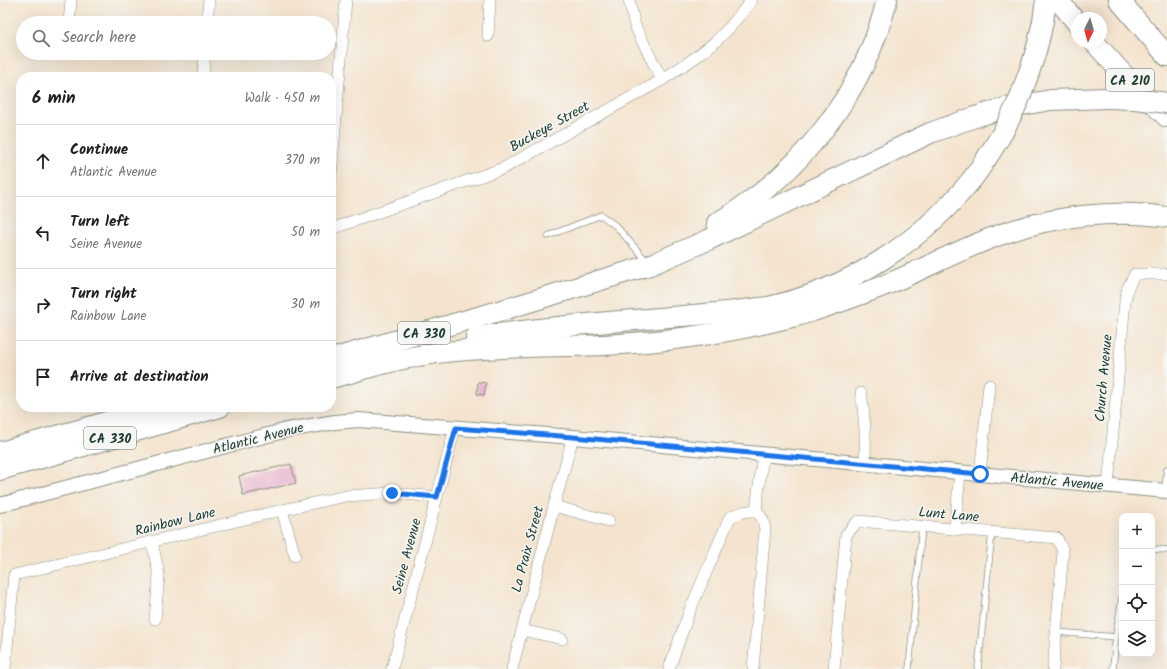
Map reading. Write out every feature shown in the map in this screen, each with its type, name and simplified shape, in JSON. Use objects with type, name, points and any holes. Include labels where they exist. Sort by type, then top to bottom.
[{"type":"highway","points":[[645,262],[738,210],[770,186],[805,152],[837,111],[856,79],[875,38],[887,0]]},
{"type":"highway","points":[[336,373],[416,349],[511,332],[720,313],[767,307],[804,297],[848,279],[890,255],[917,235],[942,212],[974,177],[1014,112],[1032,65],[1040,37],[1046,0]]},
{"type":"highway","points":[[1058,0],[1071,16]]},
{"type":"highway","name":"CA 210","points":[[1119,0],[1167,56]]},
{"type":"highway","name":"CA 210","points":[[1099,48],[1122,73],[1167,116]]},
{"type":"highway","points":[[645,262],[708,240],[930,133],[975,116],[1005,108],[1051,100],[1107,98],[1135,99],[1167,103]]},
{"type":"highway","points":[[336,377],[416,356],[439,353],[506,348],[648,342],[749,328],[811,312],[879,288],[964,249],[1024,227],[1062,219],[1098,215],[1139,214],[1167,217]]},
{"type":"highway","name":"CA 330","points":[[336,358],[516,306],[590,283],[645,262]]},
{"type":"highway","name":"CA 330","points":[[0,452],[141,412]]},
{"type":"highway","name":"CA 330","points":[[0,470],[203,412]]},
{"type":"street","points":[[70,16],[71,0]]},
{"type":"street","points":[[209,16],[210,0]]},
{"type":"street","points":[[336,117],[346,0]]},
{"type":"street","points":[[488,36],[490,0]]},
{"type":"street","points":[[629,0],[635,26],[662,80]]},
{"type":"street","name":"Buckeye Street","points":[[336,227],[504,168],[662,80],[696,57],[715,42],[730,27],[752,0]]},
{"type":"street","points":[[203,72],[204,60]]},
{"type":"street","name":"Church Avenue","points":[[1108,486],[1125,301],[1128,287],[1135,274],[1167,274]]},
{"type":"street","points":[[980,474],[989,385]]},
{"type":"street","points":[[861,393],[865,419],[865,464]]},
{"type":"street","name":"Atlantic Avenue","points":[[0,505],[280,432],[311,425],[359,420],[573,437],[1166,491]]},
{"type":"street","name":"Seine Avenue","points":[[392,669],[456,428]]},
{"type":"street","name":"La Praix Street","points":[[512,669],[573,437]]},
{"type":"street","points":[[753,669],[766,529],[763,520],[756,510],[763,454]]},
{"type":"street","points":[[955,529],[960,472]]},
{"type":"street","name":"Rainbow Lane","points":[[5,669],[14,575],[346,496],[392,493],[437,497]]},
{"type":"street","points":[[554,506],[609,521]]},
{"type":"street","points":[[282,510],[295,556]]},
{"type":"street","points":[[669,669],[690,610],[730,517],[756,510]]},
{"type":"street","name":"Lunt Lane","points":[[834,669],[846,535],[858,521],[1057,538],[1063,551],[1053,669]]},
{"type":"street","points":[[152,542],[159,576],[155,618]]},
{"type":"street","points":[[522,630],[562,639]]},
{"type":"lane","points":[[548,236],[601,215],[616,226],[645,262]]},
{"type":"lane","points":[[1166,491],[1167,469]]},
{"type":"lane","points":[[909,669],[922,526]]},
{"type":"lane","points":[[978,669],[992,532]]},
{"type":"lane","points":[[1155,549],[1167,550]]},
{"type":"lane","points":[[1113,669],[1119,618]]},
{"type":"lane","points":[[1056,632],[1116,637]]},
{"type":"building","points":[[478,382],[486,383],[484,395],[477,394]]},
{"type":"building","points":[[291,464],[296,483],[243,495],[239,476]]},
{"type":"route","points":[[392,493],[437,497],[456,428],[573,437],[980,474]]}]
